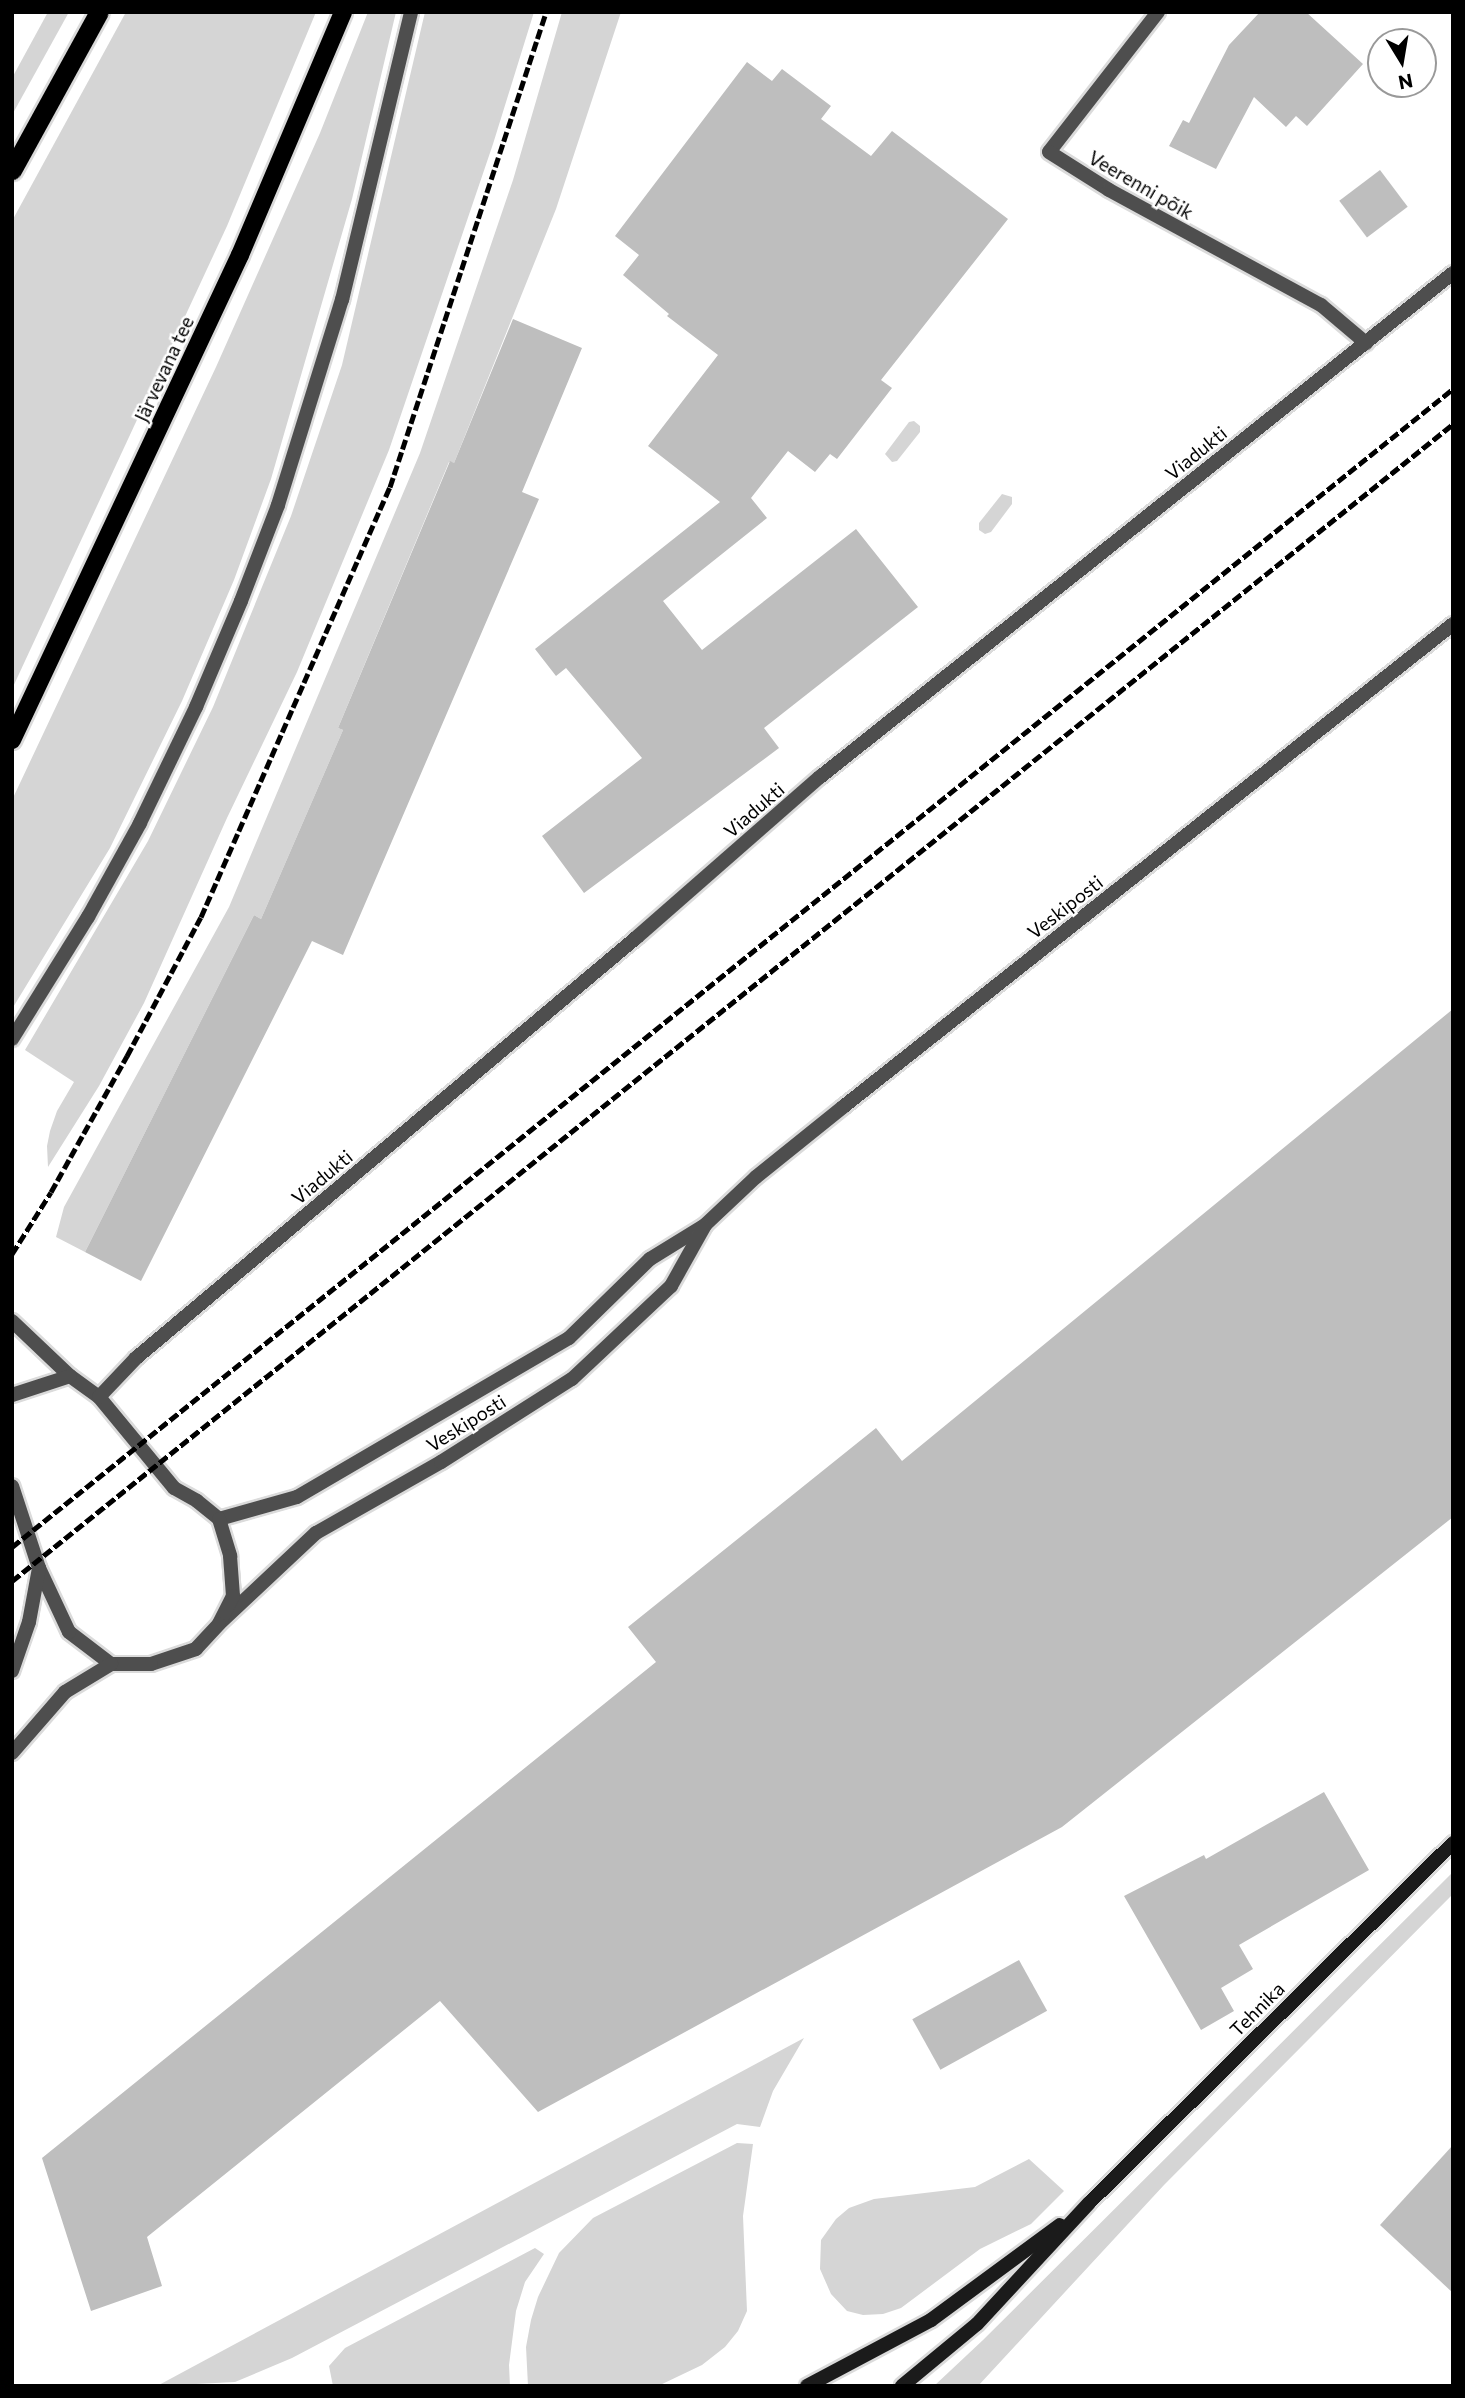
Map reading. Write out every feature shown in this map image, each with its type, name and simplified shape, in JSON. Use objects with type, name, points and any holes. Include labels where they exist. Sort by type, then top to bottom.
[{"type":"highway","points":[[12,170],[99,12]]},
{"type":"main road","name":"Järvevana tee","points":[[12,740],[240,255],[343,12]]},
{"type":"main road","name":"Tehnika","points":[[902,2386],[977,2324],[1089,2203],[1453,1843]]},
{"type":"main road","name":"Tehnika","points":[[807,2386],[931,2320],[1089,2203]]},
{"type":"street","points":[[12,1039],[88,917],[141,823],[196,707],[241,601],[278,505],[342,300],[411,12]]},
{"type":"street","name":"Veerenni põik","points":[[1158,12],[1049,152],[1120,197],[1321,305],[1366,343]]},
{"type":"street","name":"Viadukti","points":[[99,1397],[136,1358],[637,937],[820,778],[1453,273]]},
{"type":"street","name":"Veskiposti","points":[[219,1518],[297,1497],[569,1338],[650,1259],[705,1224],[756,1177],[843,1107],[1453,624]]},
{"type":"street","name":"Veskiposti","points":[[111,1664],[151,1664],[196,1649],[316,1533],[441,1462],[572,1378],[671,1286],[705,1224]]},
{"type":"street","points":[[12,1321],[70,1376],[99,1397],[174,1488],[219,1518],[230,1556],[233,1595],[219,1624]]},
{"type":"street","points":[[12,1395],[70,1376]]},
{"type":"street","points":[[12,1486],[40,1568],[69,1632],[111,1664],[65,1692],[12,1754]]},
{"type":"street","points":[[12,1671],[29,1622],[40,1568]]},
{"type":"shaded area","points":[[48,12],[69,12],[12,115],[12,78]]},
{"type":"shaded area","points":[[126,12],[316,12],[227,226],[12,689],[12,221]]},
{"type":"shaded area","points":[[368,12],[396,12],[352,199],[271,479],[234,580],[182,701],[110,848],[12,1009],[12,800],[216,367],[320,133]]},
{"type":"shaded area","points":[[425,12],[534,12],[493,144],[389,450],[297,672],[227,818],[144,1003],[99,1086],[48,1167],[47,1146],[50,1131],[57,1111],[74,1082],[25,1050],[148,841],[213,707],[291,516],[342,365]]},
{"type":"shaded area","points":[[562,12],[621,12],[556,209],[454,463],[449,462],[338,728],[343,730],[261,919],[254,915],[85,1252],[56,1237],[64,1207],[229,907],[420,453],[513,180]]},
{"type":"shaded area","points":[[914,421],[920,426],[920,432],[897,461],[892,462],[885,454],[909,422]]},
{"type":"shaded area","points":[[1002,494],[1012,497],[1012,504],[991,532],[985,534],[979,530],[979,523]]},
{"type":"shaded area","points":[[1453,1872],[1453,1894],[1164,2185],[978,2386],[934,2386],[983,2340]]},
{"type":"shaded area","points":[[804,2038],[773,2091],[760,2127],[737,2124],[292,2358],[235,2382],[157,2386]]},
{"type":"shaded area","points":[[737,2143],[753,2144],[743,2216],[747,2311],[738,2331],[725,2347],[702,2365],[658,2386],[528,2386],[526,2347],[531,2320],[538,2297],[559,2253],[593,2218]]},
{"type":"shaded area","points":[[1029,2159],[1064,2191],[1031,2224],[980,2249],[901,2308],[883,2314],[863,2315],[847,2311],[831,2294],[820,2269],[821,2240],[836,2219],[849,2208],[874,2199],[975,2187]]},
{"type":"shaded area","points":[[535,2248],[544,2254],[525,2282],[516,2311],[509,2365],[510,2386],[333,2386],[329,2366],[345,2348]]},
{"type":"building","points":[[1260,12],[1306,12],[1363,64],[1307,126],[1296,116],[1286,127],[1254,97],[1216,169],[1169,146],[1183,120],[1189,123],[1229,45]]},
{"type":"building","points":[[747,62],[772,81],[782,69],[831,106],[821,119],[871,156],[892,131],[1008,219],[881,380],[892,388],[837,459],[830,454],[815,472],[788,451],[751,498],[767,518],[663,601],[702,650],[856,529],[918,607],[764,728],[779,748],[584,893],[542,836],[642,758],[566,668],[556,676],[535,649],[720,502],[648,446],[718,355],[667,316],[669,314],[623,275],[639,255],[615,236]]},
{"type":"building","points":[[1380,170],[1408,207],[1367,237],[1339,201]]},
{"type":"building","points":[[513,319],[582,348],[522,492],[539,499],[343,955],[312,941],[141,1281],[85,1252],[254,915],[261,919],[343,730],[338,728],[450,461],[454,463]]},
{"type":"building","points":[[1453,1009],[1453,1517],[1062,1827],[538,2112],[440,2001],[147,2237],[162,2286],[91,2311],[42,2158],[656,1662],[628,1627],[876,1428],[902,1461]]},
{"type":"building","points":[[1324,1792],[1369,1870],[1239,1945],[1253,1969],[1221,1988],[1234,2011],[1201,2030],[1124,1896],[1204,1855],[1206,1859]]},
{"type":"building","points":[[1019,1960],[1047,2011],[940,2070],[912,2019]]},
{"type":"building","points":[[1453,2145],[1453,2293],[1380,2225]]},
{"type":"railway","points":[[12,1254],[51,1192],[201,917],[390,487],[546,12]]},
{"type":"railway","points":[[12,1547],[1453,389]]},
{"type":"railway","points":[[12,1581],[1453,424]]}]
